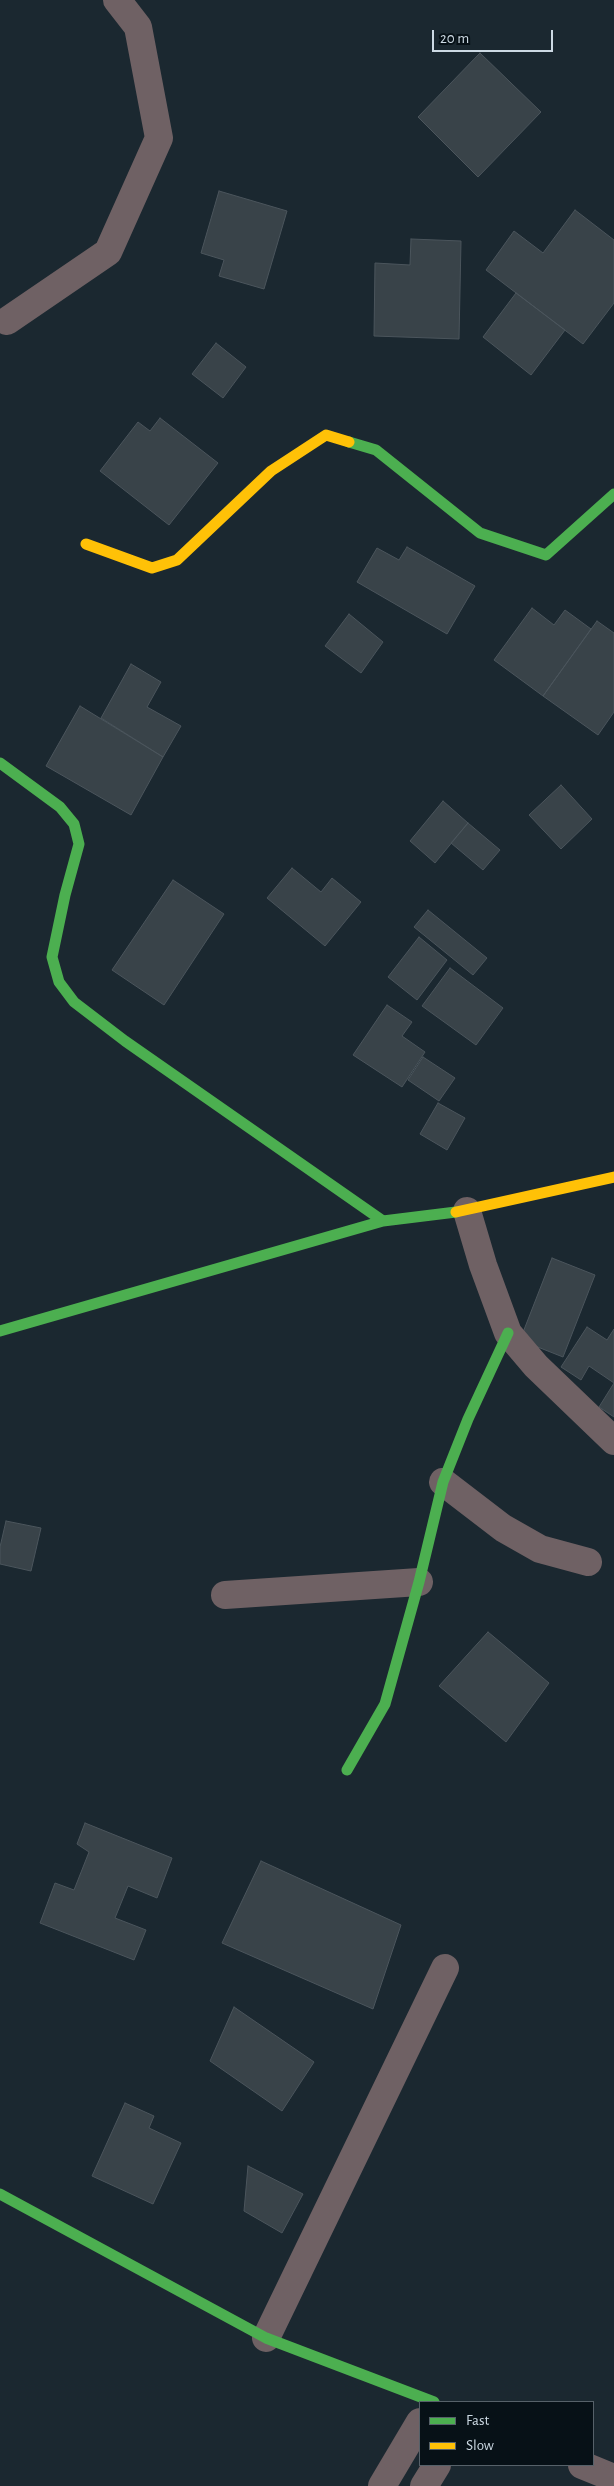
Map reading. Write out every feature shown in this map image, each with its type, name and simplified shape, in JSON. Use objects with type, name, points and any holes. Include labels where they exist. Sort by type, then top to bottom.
[{"type":"street","points":[[7,321],[108,252],[159,138],[138,27],[117,0]]},
{"type":"street","points":[[86,544],[152,568],[177,560],[271,472],[326,435],[376,450],[480,533],[546,554],[614,494]]},
{"type":"street","points":[[0,764],[60,808],[74,824],[79,844],[65,895],[52,957],[59,982],[74,1002],[126,1041],[383,1221]]},
{"type":"street","points":[[0,1331],[383,1221],[467,1211],[614,1177]]},
{"type":"street","points":[[467,1211],[482,1264],[508,1333],[536,1366],[614,1441]]},
{"type":"street","points":[[346,1770],[385,1704],[419,1582],[443,1482],[468,1419],[508,1333]]},
{"type":"street","points":[[443,1482],[504,1528],[540,1549],[588,1562]]},
{"type":"street","points":[[225,1595],[419,1582]]},
{"type":"street","points":[[266,2338],[445,1968]]},
{"type":"street","points":[[0,2194],[266,2338],[430,2401]]},
{"type":"street","points":[[382,2486],[419,2424]]},
{"type":"street","points":[[424,2486],[436,2466]]},
{"type":"street","points":[[584,2466],[614,2478]]},
{"type":"building","points":[[480,53],[541,112],[478,177],[418,117]]},
{"type":"building","points":[[219,191],[287,211],[264,289],[219,276],[224,260],[201,253]]},
{"type":"building","points":[[575,210],[614,240],[614,303],[583,344],[486,270],[514,231],[543,253]]},
{"type":"building","points":[[411,239],[461,241],[459,339],[374,336],[375,263],[410,265]]},
{"type":"building","points":[[516,293],[565,330],[531,375],[483,337]]},
{"type":"building","points":[[216,343],[246,367],[223,398],[192,374]]},
{"type":"building","points":[[160,418],[218,463],[169,525],[100,471],[138,422],[150,431]]},
{"type":"building","points":[[407,547],[475,586],[447,634],[357,582],[377,548],[399,560]]},
{"type":"building","points":[[532,608],[554,625],[565,610],[591,629],[543,696],[494,660]]},
{"type":"building","points":[[349,614],[383,642],[361,673],[325,646]]},
{"type":"building","points":[[597,621],[614,633],[614,712],[598,735],[543,696]]},
{"type":"building","points":[[131,664],[161,682],[147,707],[181,726],[163,757],[101,718]]},
{"type":"building","points":[[80,706],[163,757],[131,815],[46,766]]},
{"type":"building","points":[[561,785],[592,819],[561,849],[529,815]]},
{"type":"building","points":[[443,801],[468,823],[435,863],[410,841]]},
{"type":"building","points":[[468,823],[500,850],[483,870],[451,843]]},
{"type":"building","points":[[292,868],[321,892],[332,878],[361,902],[325,946],[267,898]]},
{"type":"building","points":[[173,880],[224,914],[164,1005],[112,970]]},
{"type":"building","points":[[428,910],[487,958],[473,975],[414,927]]},
{"type":"building","points":[[419,937],[447,960],[417,1000],[388,977]]},
{"type":"building","points":[[450,968],[503,1008],[476,1045],[422,1006]]},
{"type":"building","points":[[387,1005],[412,1022],[402,1036],[425,1052],[402,1087],[353,1055]]},
{"type":"building","points":[[423,1057],[455,1078],[439,1101],[408,1080]]},
{"type":"building","points":[[438,1103],[465,1118],[447,1150],[420,1134]]},
{"type":"building","points":[[552,1258],[595,1275],[563,1357],[520,1340]]},
{"type":"building","points":[[587,1327],[607,1340],[614,1329],[614,1383],[589,1366],[581,1380],[561,1367]]},
{"type":"building","points":[[614,1383],[614,1417],[599,1407]]},
{"type":"building","points":[[6,1521],[41,1528],[31,1571],[0,1564],[0,1547]]},
{"type":"building","points":[[488,1632],[549,1683],[506,1742],[439,1686]]},
{"type":"building","points":[[85,1823],[172,1858],[157,1898],[128,1886],[115,1918],[146,1930],[134,1960],[40,1923],[55,1883],[74,1890],[89,1852],[77,1844]]},
{"type":"building","points":[[261,1861],[401,1925],[373,2009],[222,1943]]},
{"type":"building","points":[[234,2007],[314,2062],[282,2111],[210,2061]]},
{"type":"building","points":[[125,2103],[154,2116],[149,2128],[181,2143],[153,2204],[92,2176]]},
{"type":"building","points":[[248,2166],[303,2194],[282,2233],[244,2211]]},
{"type":"traffic: fast","points":[[349,442],[376,450],[480,533],[546,555],[614,494]]},
{"type":"traffic: fast","points":[[0,763],[60,807],[74,824],[79,844],[65,895],[52,957],[59,982],[74,1002],[125,1041],[383,1221]]},
{"type":"traffic: fast","points":[[0,1331],[383,1221],[456,1212]]},
{"type":"traffic: fast","points":[[347,1770],[385,1704],[419,1582],[443,1482],[468,1419],[508,1333]]},
{"type":"traffic: fast","points":[[0,2194],[266,2338],[431,2401]]},
{"type":"traffic: slow","points":[[86,544],[152,568],[177,560],[271,471],[326,435],[349,442]]},
{"type":"traffic: slow","points":[[456,1212],[614,1177]]}]
